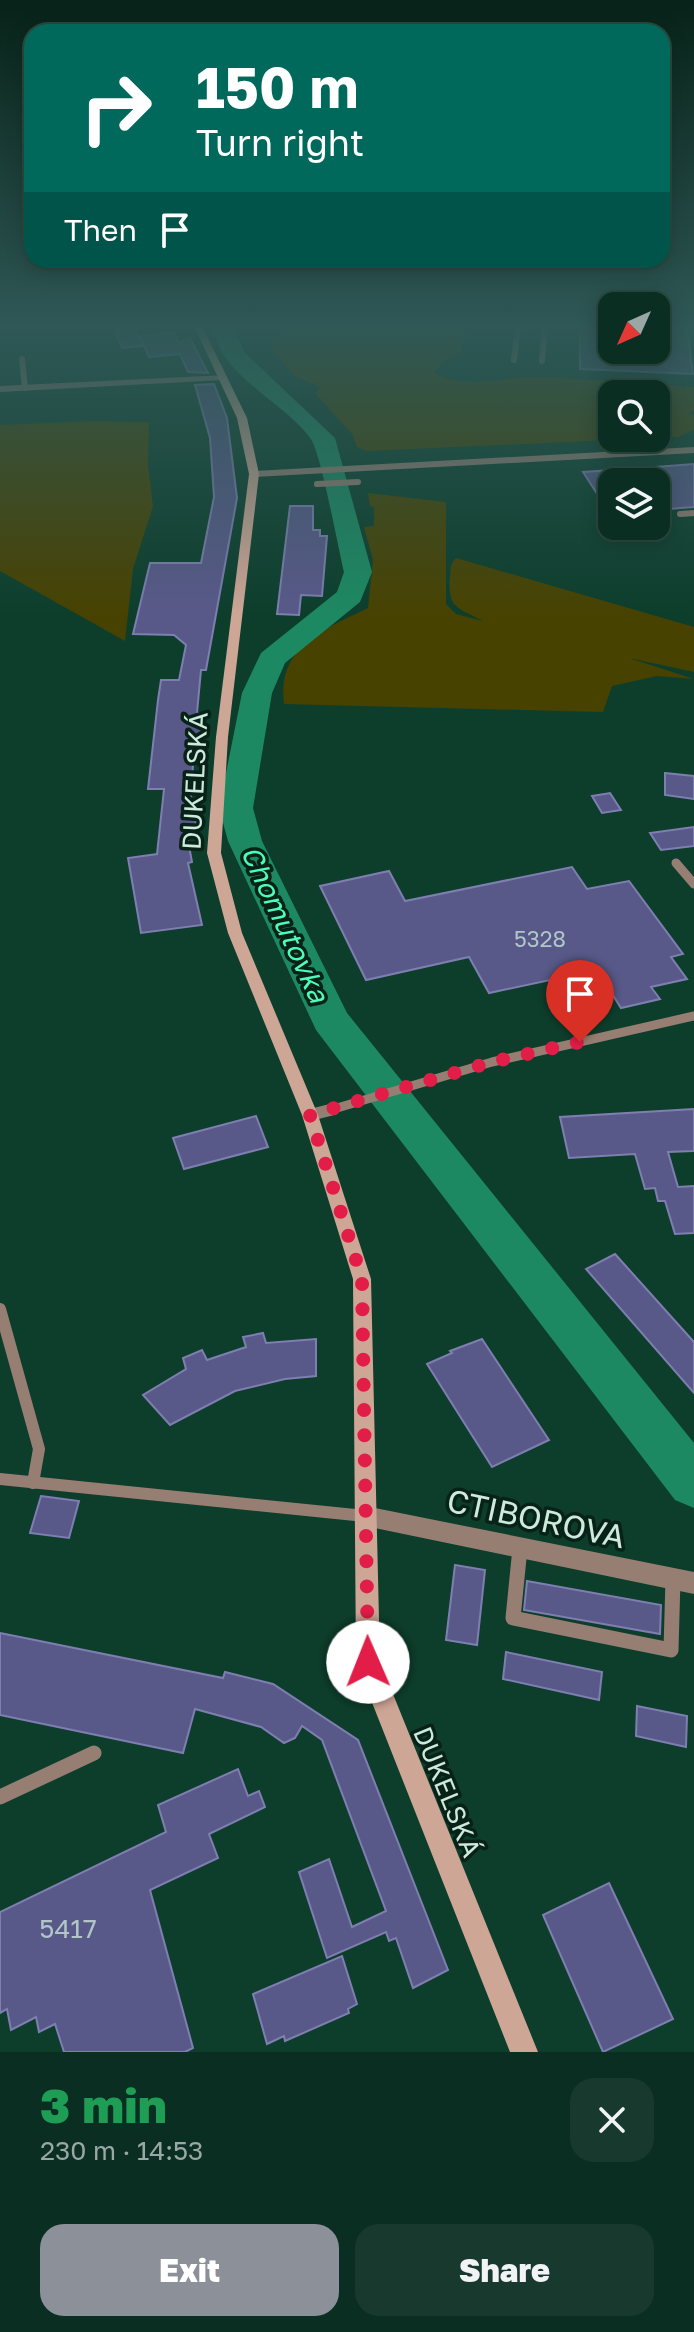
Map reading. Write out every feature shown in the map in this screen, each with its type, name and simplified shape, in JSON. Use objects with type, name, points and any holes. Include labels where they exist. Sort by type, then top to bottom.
[{"type":"street","name":"DUKELSKÁ","points":[[243,424],[254,474],[222,737],[214,853],[235,933],[310,1115],[362,1279],[368,1662],[524,2052]]},
{"type":"street","points":[[254,474],[694,450]]},
{"type":"street","name":"CTIBOROVA","points":[[365,1516],[683,1581]]},
{"type":"lane","points":[[317,484],[358,482]]},
{"type":"lane","points":[[680,514],[694,513]]},
{"type":"lane","points":[[676,863],[694,884]]},
{"type":"lane","points":[[310,1115],[410,1089],[492,1062],[694,1016]]},
{"type":"lane","points":[[0,1309],[39,1449],[33,1483]]},
{"type":"lane","points":[[0,1479],[365,1516]]},
{"type":"lane","points":[[520,1548],[513,1618],[671,1650],[683,1581]]},
{"type":"lane","points":[[0,1797],[94,1753]]},
{"type":"shaded area","points":[[149,424],[148,465],[153,506],[133,569],[125,641],[0,571],[0,425]]},
{"type":"shaded area","points":[[343,424],[598,424],[598,441],[367,451],[357,447],[352,434]]},
{"type":"shaded area","points":[[670,424],[694,424],[694,430],[670,437]]},
{"type":"shaded area","points":[[368,493],[446,502],[446,604],[456,614],[483,621],[452,601],[450,575],[456,558],[694,627],[694,672],[629,658],[694,679],[657,676],[612,686],[603,712],[284,704],[288,668],[306,642],[368,608],[373,560],[364,527],[374,526],[374,507],[370,506]]},
{"type":"building","points":[[206,424],[228,424],[237,498],[206,670],[201,670],[197,713],[203,713],[200,750],[194,750],[190,810],[195,810],[196,826],[194,834],[187,835],[192,862],[188,863],[202,925],[141,933],[128,858],[157,854],[164,789],[148,789],[158,700],[161,680],[179,680],[186,645],[174,635],[133,634],[150,563],[201,563],[214,497],[210,438]]},
{"type":"building","points":[[694,464],[694,507],[670,509],[670,468],[656,467]]},
{"type":"building","points":[[598,471],[598,495],[583,472]]},
{"type":"building","points":[[290,506],[313,506],[313,530],[320,530],[320,536],[327,536],[322,596],[301,595],[299,615],[277,614]]},
{"type":"building","points":[[665,773],[694,776],[694,799],[665,795]]},
{"type":"building","points":[[610,793],[621,810],[602,813],[592,796]]},
{"type":"building","points":[[694,827],[694,846],[661,850],[650,833]]},
{"type":"building","points":[[572,867],[587,889],[629,881],[683,954],[671,957],[687,979],[651,987],[660,999],[621,1008],[597,970],[489,993],[469,957],[366,980],[320,886],[389,871],[405,901]]},
{"type":"building","points":[[694,1109],[694,1151],[668,1152],[678,1187],[694,1186],[694,1233],[675,1234],[665,1201],[658,1201],[655,1188],[645,1189],[635,1154],[569,1158],[560,1117]]},
{"type":"building","points":[[256,1116],[268,1147],[184,1169],[173,1138]]},
{"type":"building","points":[[615,1254],[694,1342],[694,1393],[586,1269]]},
{"type":"building","points":[[263,1333],[266,1343],[316,1339],[316,1376],[285,1379],[235,1391],[170,1425],[143,1395],[186,1369],[183,1358],[202,1350],[207,1360],[246,1347],[243,1337]]},
{"type":"building","points":[[482,1339],[549,1440],[492,1467],[427,1364]]},
{"type":"building","points":[[41,1496],[79,1501],[69,1538],[30,1533]]},
{"type":"building","points":[[455,1565],[485,1570],[477,1645],[446,1640]]},
{"type":"building","points":[[527,1581],[661,1605],[660,1634],[524,1610]]},
{"type":"building","points":[[0,1633],[223,1678],[225,1672],[273,1684],[358,1740],[448,1970],[413,1988],[396,1938],[389,1941],[386,1932],[327,1958],[299,1872],[329,1859],[352,1927],[386,1911],[322,1740],[302,1726],[295,1738],[284,1743],[261,1727],[195,1709],[183,1753],[0,1715]]},
{"type":"building","points":[[506,1652],[602,1672],[599,1700],[503,1679]]},
{"type":"building","points":[[637,1706],[687,1716],[686,1747],[636,1736]]},
{"type":"building","points":[[238,1769],[248,1796],[259,1791],[265,1807],[209,1834],[218,1858],[150,1890],[193,2048],[185,2052],[64,2052],[55,2024],[39,2032],[36,2017],[11,2030],[7,2009],[0,2013],[0,1912],[166,1832],[158,1805]]},
{"type":"building","points":[[609,1883],[673,2019],[603,2052],[543,1915]]},
{"type":"building","points":[[342,1956],[357,2004],[348,2009],[349,2013],[285,2041],[284,2036],[267,2044],[253,1994]]},
{"type":"waterway","name":"Chomutovka","points":[[308,424],[323,438],[358,572],[350,596],[272,659],[257,693],[236,808],[245,841],[330,1020],[694,1483]]},
{"type":"route","points":[[368,1662],[362,1279],[310,1115],[410,1089],[492,1062],[580,1042]]}]
